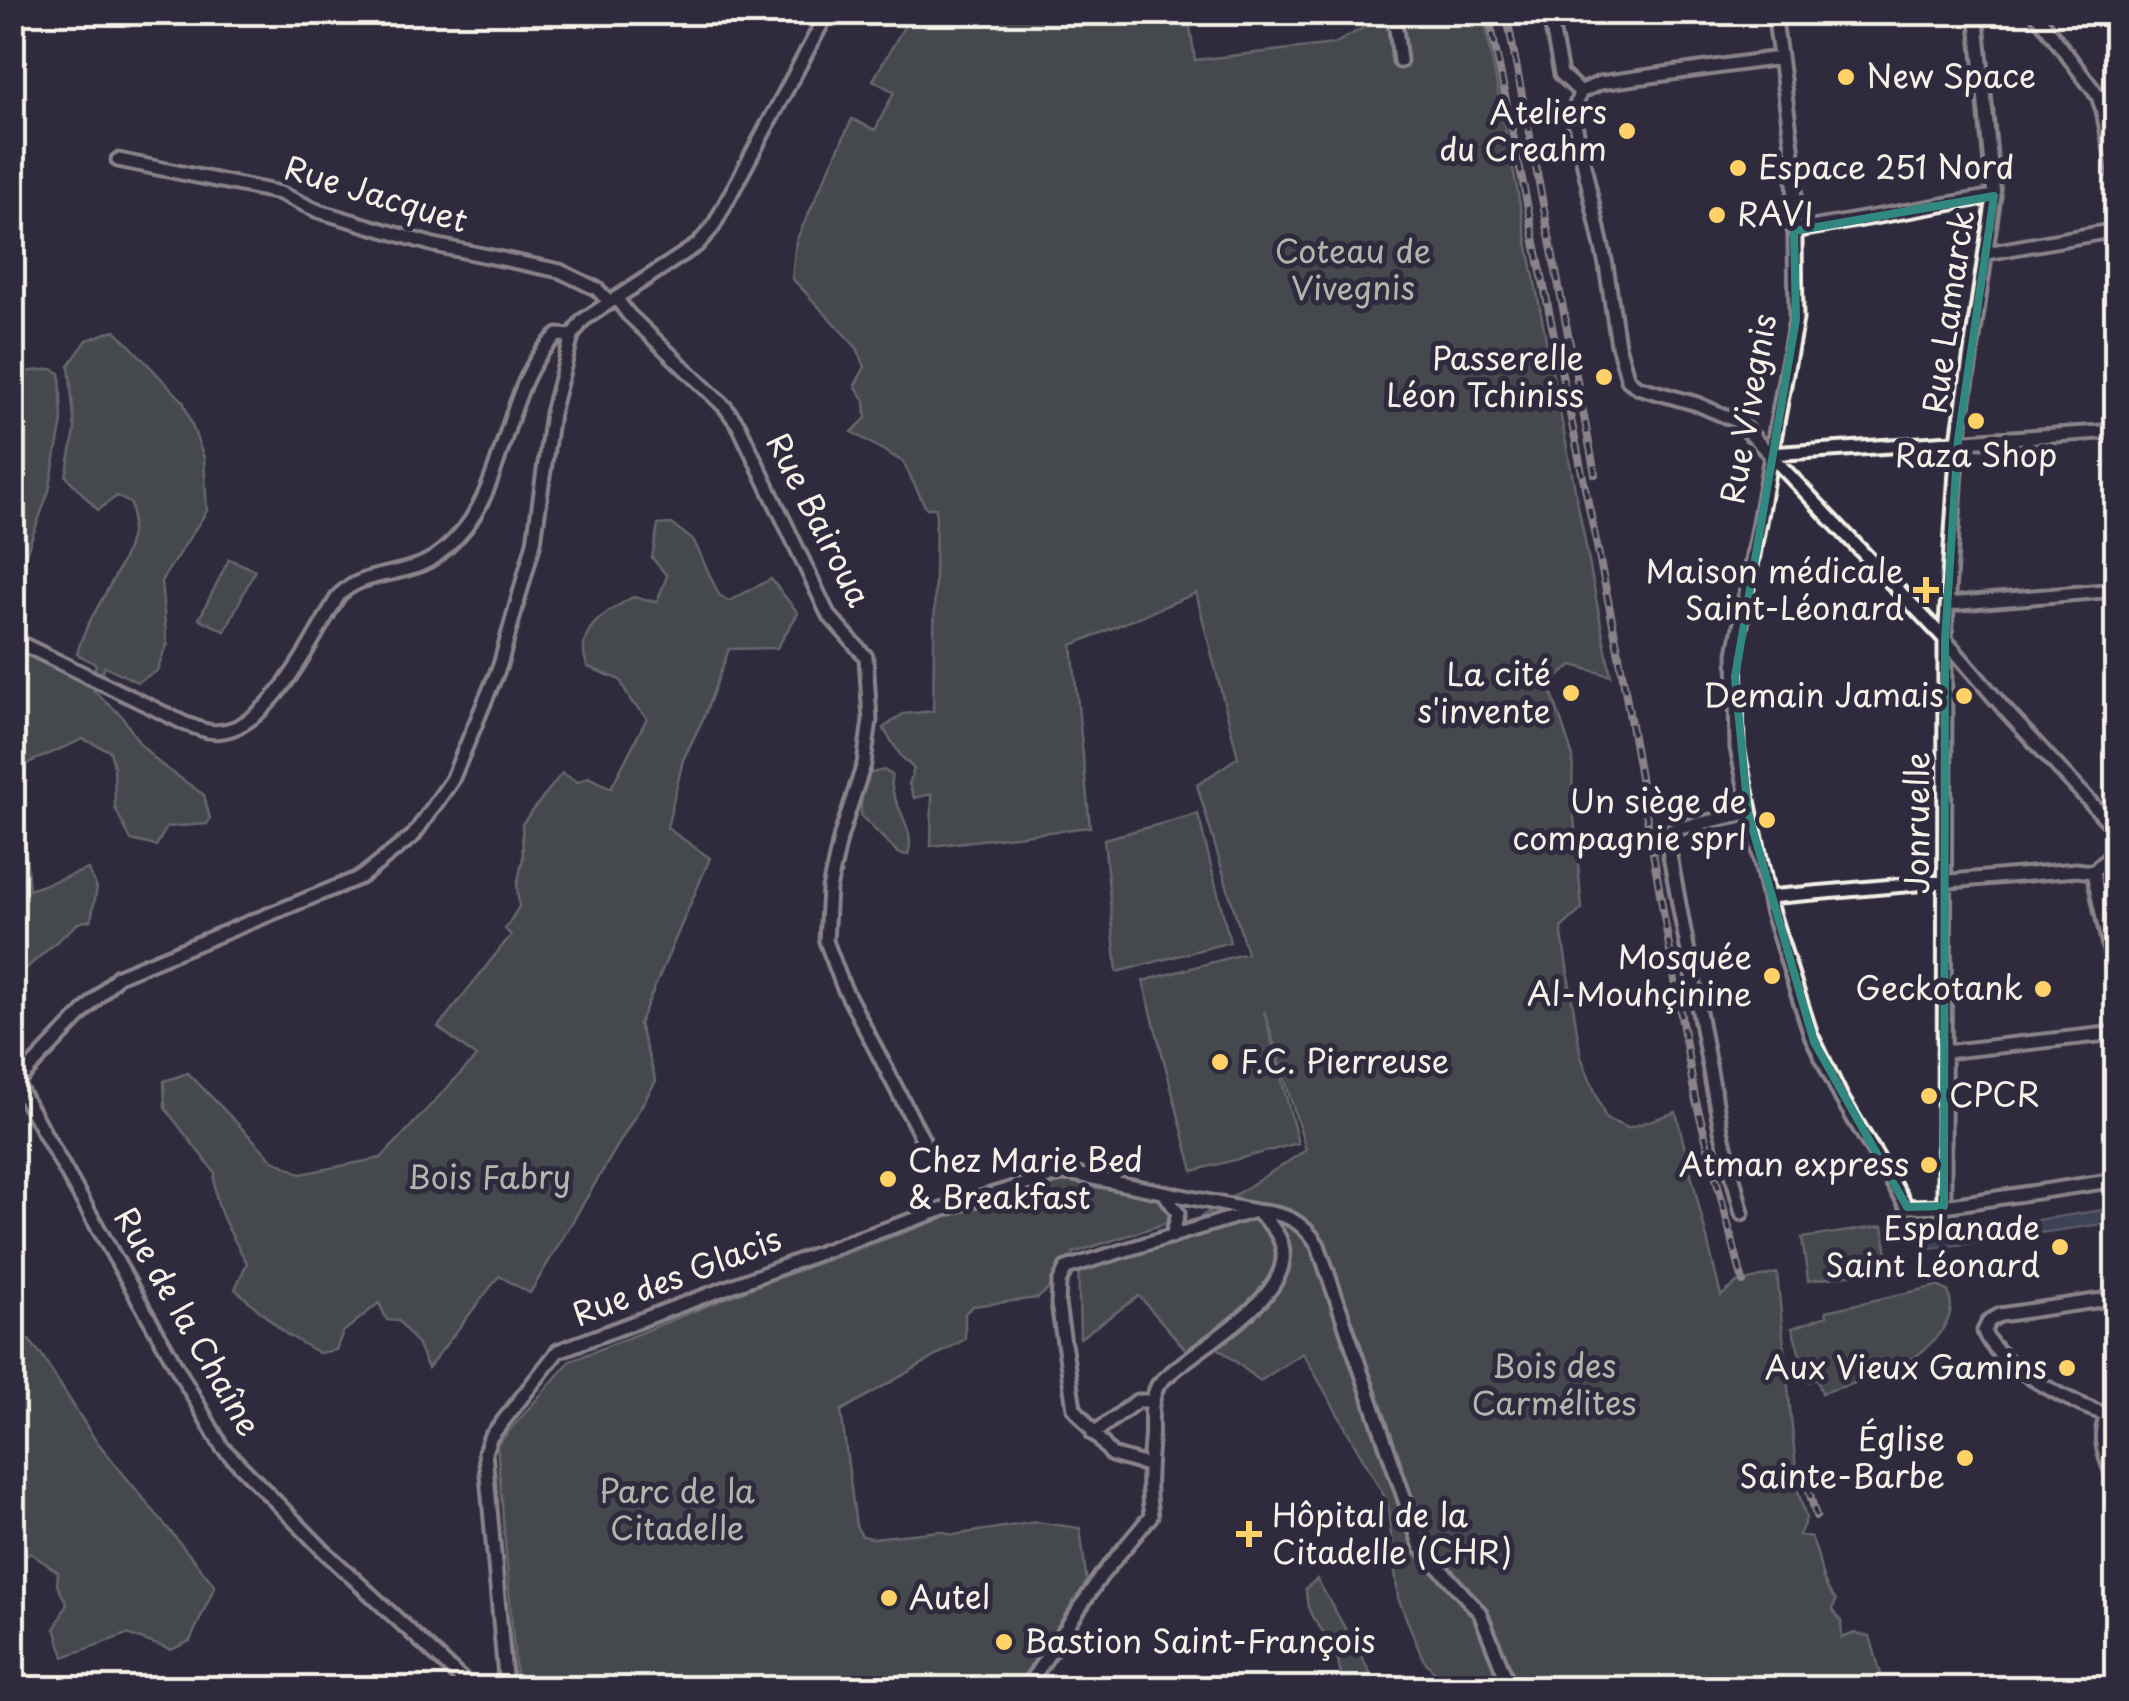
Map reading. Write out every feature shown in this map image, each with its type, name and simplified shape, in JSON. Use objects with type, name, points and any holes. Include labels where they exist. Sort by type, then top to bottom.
[{"type":"street","points":[[14,1085],[118,976],[362,876],[413,836],[452,780],[500,665],[534,542],[552,414],[572,336],[583,320],[697,245],[713,227],[828,12]]},
{"type":"street","points":[[1390,12],[1400,62]]},
{"type":"street","points":[[1548,12],[1561,74],[1580,92]]},
{"type":"street","name":"Rue Vivegnis","points":[[1774,12],[1794,162],[1796,319],[1735,654],[1735,721],[1748,812],[1768,897],[1814,1042],[1842,1099],[1907,1207],[1944,1206]]},
{"type":"street","name":"Rue Lamarck","points":[[1958,440],[1994,196],[1976,12]]},
{"type":"street","points":[[2036,12],[2098,96],[2116,176]]},
{"type":"street","points":[[1580,92],[1600,83],[1779,58]]},
{"type":"street","points":[[1580,92],[1574,115],[1628,380],[1636,387],[1697,404],[1739,422],[1946,640],[2116,830]]},
{"type":"street","points":[[2102,111],[2116,107]]},
{"type":"street","name":"Rue Jacquet","points":[[118,160],[280,193],[318,211],[434,245],[560,271],[613,300]]},
{"type":"street","points":[[1794,231],[1994,196]]},
{"type":"street","points":[[1986,253],[2116,230]]},
{"type":"street","name":"Rue Bairoua","points":[[613,300],[725,407],[739,426],[828,614],[866,657],[870,720],[864,764],[829,888],[826,942],[843,986],[923,1140]]},
{"type":"street","points":[[12,639],[186,724],[208,732],[231,728],[278,694],[339,595],[350,584],[420,566],[450,546],[481,501],[539,355],[558,336],[572,336]]},
{"type":"street","points":[[1770,454],[2116,431]]},
{"type":"street","name":"Jonruelle","points":[[1944,1206],[1946,640],[1958,440]]},
{"type":"street","points":[[1948,604],[2116,590]]},
{"type":"street","points":[[1742,1213],[1718,1115],[1666,834],[1748,812]]},
{"type":"street","points":[[2093,872],[2116,850]]},
{"type":"street","points":[[1768,897],[2076,870],[2093,872]]},
{"type":"street","points":[[2093,872],[2116,978]]},
{"type":"street","points":[[1944,1052],[2116,1033]]},
{"type":"street","name":"Rue de la Chaîne","points":[[14,1085],[222,1447],[324,1551],[471,1688]]},
{"type":"street","name":"Rue des Glacis","points":[[506,1688],[484,1452],[490,1438],[558,1351],[950,1206],[1069,1174],[1276,1212],[1298,1221],[1318,1245],[1421,1547],[1480,1613],[1510,1688]]},
{"type":"street","points":[[1944,1206],[2116,1180]]},
{"type":"street","points":[[1164,1194],[1178,1213],[1172,1236]]},
{"type":"street","points":[[1026,1688],[1101,1576],[1151,1516],[1146,1486],[1151,1441],[1150,1401],[1167,1374],[1271,1292],[1282,1267],[1282,1248],[1273,1228],[1255,1211],[1066,1268],[1059,1283],[1058,1304],[1074,1408],[1112,1456],[1147,1465]]},
{"type":"street","points":[[2116,1298],[2000,1315],[1989,1321],[1984,1331],[1992,1346],[2053,1392],[2112,1416],[2102,1427],[2102,1444],[2116,1484]]},
{"type":"street","points":[[1094,1434],[1137,1401],[1150,1401]]},
{"type":"highlighted area","points":[[1994,196],[1958,440],[1945,640],[1944,1206],[1907,1207],[1814,1042],[1748,813],[1735,677],[1796,319],[1794,231]]},
{"type":"green space","points":[[912,13],[1188,13],[1195,60],[1334,44],[1390,13],[1483,13],[1611,676],[1572,665],[1549,684],[1573,757],[1572,794],[1582,909],[1561,928],[1581,1057],[1606,1119],[1628,1128],[1676,1112],[1721,1296],[1737,1283],[1777,1273],[1798,1490],[1806,1519],[1799,1535],[1811,1537],[1815,1546],[1826,1585],[1836,1600],[1833,1610],[1841,1621],[1842,1638],[1854,1633],[1870,1636],[1884,1685],[1449,1688],[1423,1659],[1398,1598],[1387,1501],[1303,1353],[1260,1381],[1204,1337],[1187,1351],[1139,1296],[1080,1338],[1078,1257],[1199,1218],[1306,1150],[1264,1011],[1298,1143],[1193,1171],[1143,981],[1247,953],[1197,785],[1238,757],[1196,593],[1072,645],[1090,827],[931,846],[932,794],[914,798],[909,784],[914,769],[883,728],[903,714],[933,711],[936,508],[926,508],[903,462],[852,432],[866,418],[865,401],[855,385],[865,367],[857,348],[792,278],[796,241],[852,119],[875,130],[894,92],[873,80]]},
{"type":"green space","points":[[115,330],[183,401],[204,458],[207,511],[161,581],[167,644],[157,671],[137,682],[105,666],[94,691],[122,716],[140,744],[159,763],[204,795],[210,819],[207,824],[167,827],[156,846],[131,840],[115,808],[110,751],[83,739],[19,767],[29,890],[88,869],[97,888],[91,920],[78,923],[13,980],[13,648],[89,686],[96,664],[77,654],[129,544],[131,504],[117,496],[98,510],[66,476],[75,431],[69,365],[87,340]]},
{"type":"green space","points":[[52,369],[60,373],[62,421],[49,491],[23,562],[13,578],[13,373]]},
{"type":"green space","name":"Bois Fabry","points":[[672,524],[694,541],[719,595],[729,601],[771,579],[798,613],[777,648],[729,649],[683,760],[667,828],[710,858],[639,1024],[656,1081],[530,1293],[499,1276],[428,1368],[417,1344],[399,1321],[387,1320],[379,1303],[343,1332],[336,1350],[319,1353],[286,1334],[235,1289],[247,1263],[219,1208],[215,1173],[165,1108],[164,1081],[188,1073],[272,1159],[301,1174],[381,1158],[476,1057],[438,1027],[511,935],[505,929],[519,907],[522,824],[562,773],[578,782],[588,777],[611,788],[647,718],[631,701],[620,680],[588,667],[584,643],[594,624],[622,603],[633,597],[657,602],[667,576],[652,558],[658,525]]},
{"type":"green space","points":[[229,559],[255,570],[225,631],[199,619]]},
{"type":"green space","points":[[884,770],[892,775],[894,795],[909,834],[908,855],[898,853],[861,816],[861,792],[867,774]]},
{"type":"green space","points":[[1198,814],[1230,942],[1117,972],[1104,839]]},
{"type":"green space","name":"Parc de la Citadelle","points":[[1065,1181],[1159,1196],[1173,1221],[1073,1253],[1074,1267],[1038,1298],[973,1306],[965,1313],[965,1339],[841,1411],[856,1526],[862,1536],[941,1531],[953,1535],[1036,1522],[1080,1528],[1087,1583],[1014,1688],[517,1688],[497,1445],[570,1361],[761,1284],[955,1214]]},
{"type":"green space","points":[[1883,1226],[1889,1269],[1808,1281],[1802,1238]]},
{"type":"green space","points":[[1937,1286],[1948,1291],[1949,1317],[1922,1352],[1882,1374],[1822,1393],[1817,1379],[1808,1382],[1792,1328],[1827,1316],[1826,1311]]},
{"type":"green space","points":[[13,1322],[41,1354],[94,1438],[215,1586],[190,1641],[171,1650],[127,1634],[64,1657],[55,1628],[67,1604],[57,1585],[58,1572],[30,1553],[13,1567]]},
{"type":"green space","points":[[1317,1579],[1379,1688],[1345,1688],[1333,1646],[1313,1619],[1307,1601],[1306,1588]]},
{"type":"water","points":[[2116,1208],[2116,1222],[1921,1250],[1920,1238]]},
{"type":"railway","points":[[1488,12],[1618,649],[1695,1097],[1743,1282]]},
{"type":"railway","points":[[1506,12],[1595,474]]},
{"type":"railway","points":[[1808,1487],[1816,1516]]},
{"type":"place","name":"New Space","points":[[1846,77]]},
{"type":"place","name":"Ateliers du Creahm","points":[[1627,131]]},
{"type":"place","name":"Espace 251 Nord","points":[[1738,168]]},
{"type":"place","name":"RAVI","points":[[1717,215]]},
{"type":"place","name":"Passerelle Léon Tchiniss","points":[[1604,377]]},
{"type":"place","name":"Raza Shop","points":[[1976,421]]},
{"type":"place","name":"Maison médicale Saint-Léonard","points":[[1926,590]]},
{"type":"place","name":"La cité s'invente","points":[[1571,693]]},
{"type":"place","name":"Demain Jamais","points":[[1964,696]]},
{"type":"place","name":"Un siège de compagnie sprl","points":[[1767,820]]},
{"type":"place","name":"Mosquée Al-Mouhçinine","points":[[1772,976]]},
{"type":"place","name":"Geckotank","points":[[2043,989]]},
{"type":"place","name":"F.C. Pierreuse","points":[[1220,1062]]},
{"type":"place","name":"CPCR","points":[[1929,1096]]},
{"type":"place","name":"Atman express","points":[[1929,1165]]},
{"type":"place","name":"Chez Marie Bed & Breakfast","points":[[888,1179]]},
{"type":"place","name":"Esplanade Saint Léonard","points":[[2060,1247]]},
{"type":"place","name":"Aux Vieux Gamins","points":[[2067,1368]]},
{"type":"place","name":"Église Sainte-Barbe","points":[[1965,1458]]},
{"type":"place","name":"Hôpital de la Citadelle (CHR)","points":[[1249,1534]]},
{"type":"place","name":"Autel","points":[[889,1598]]},
{"type":"place","name":"Bastion Saint-François","points":[[1004,1642]]},
{"type":"park label","name":"Coteau de Vivegnis","points":[[1353,270]]},
{"type":"park label","name":"Bois des Carmélites","points":[[1554,1386]]}]
